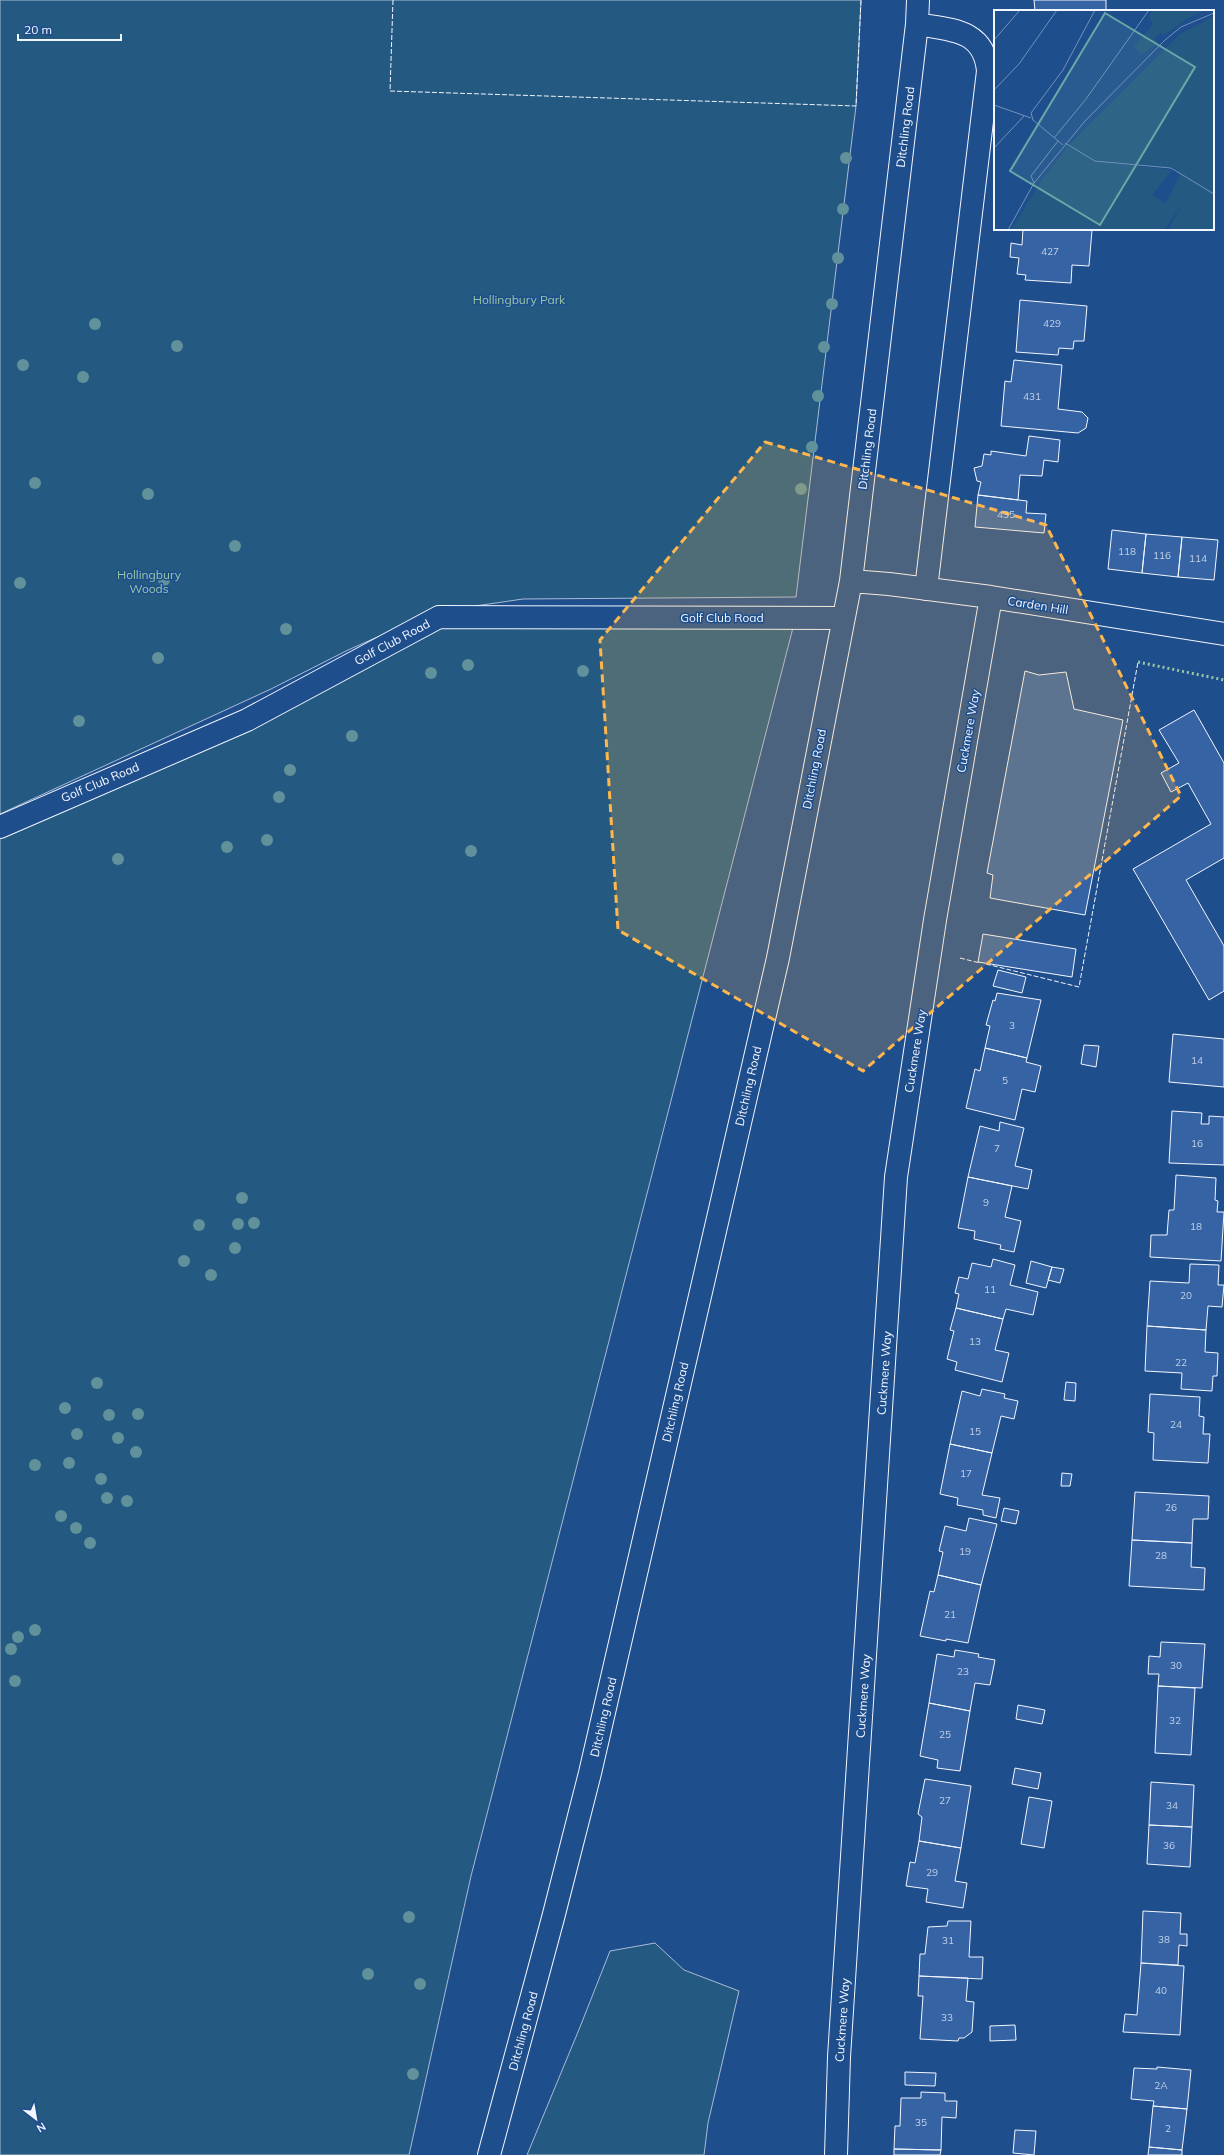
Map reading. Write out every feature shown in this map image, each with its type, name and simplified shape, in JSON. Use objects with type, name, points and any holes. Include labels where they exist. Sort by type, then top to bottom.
[{"type":"street","name":"Ditchling Road","points":[[489,2155],[553,1918],[590,1773],[772,982],[851,581],[917,24],[918,0]]},
{"type":"street","points":[[917,24],[962,32],[974,40],[982,50],[987,61],[988,71],[926,589]]},
{"type":"street","name":"Carden Hill","points":[[851,581],[991,597],[1224,634]]},
{"type":"street","name":"Cuckmere Way","points":[[836,2155],[839,2057],[896,1177],[935,920],[991,597]]},
{"type":"street","name":"Golf Club Road","points":[[0,827],[247,720],[439,617],[843,618]]},
{"type":"highlighted area","points":[[765,442],[1046,525],[1181,796],[863,1071],[618,930],[600,640]]},
{"type":"green space","name":"Hollingbury Park","points":[[0,0],[861,0],[856,106],[796,597],[523,599],[434,612],[348,650],[271,689],[0,814]]},
{"type":"green space","points":[[795,620],[471,1876],[409,2155],[0,2155],[0,830],[444,624]]},
{"type":"green space","points":[[655,1943],[684,1970],[739,1991],[708,2123],[704,2155],[527,2155],[610,1951]]},
{"type":"building","points":[[1034,0],[1106,0],[1106,10],[1035,10]]},
{"type":"building","points":[[1023,230],[1092,230],[1089,266],[1072,265],[1071,283],[1025,280],[1026,275],[1017,274],[1019,258],[1010,257],[1011,243],[1022,245]]},
{"type":"building","points":[[1020,300],[1087,306],[1084,341],[1074,341],[1073,349],[1059,348],[1058,355],[1016,352]]},
{"type":"building","points":[[1014,360],[1062,365],[1058,409],[1082,412],[1088,418],[1086,428],[1078,433],[1001,426],[1005,381],[1011,382]]},
{"type":"building","points":[[1029,436],[1060,440],[1058,462],[1044,460],[1042,476],[1020,475],[1018,500],[978,495],[981,482],[977,481],[974,468],[982,466],[984,454],[991,455],[991,451],[1026,456]]},
{"type":"building","points":[[978,495],[1027,501],[1026,513],[1046,514],[1044,533],[975,527]]},
{"type":"building","points":[[1112,530],[1146,534],[1142,573],[1108,569]]},
{"type":"building","points":[[1146,534],[1182,537],[1178,577],[1142,573]]},
{"type":"building","points":[[1182,537],[1218,540],[1214,580],[1178,577]]},
{"type":"building","points":[[1025,671],[1039,675],[1066,672],[1074,709],[1123,720],[1085,915],[990,898],[993,875],[987,873]]},
{"type":"building","points":[[1194,710],[1224,763],[1224,858],[1186,880],[1224,946],[1224,991],[1209,1000],[1133,869],[1211,824],[1188,783],[1171,792],[1161,773],[1179,763],[1159,730]]},
{"type":"building","points":[[983,934],[1076,949],[1072,977],[978,962]]},
{"type":"building","points":[[998,970],[1026,977],[1022,993],[993,986]]},
{"type":"building","points":[[997,993],[1041,1000],[1027,1058],[985,1048],[990,1026],[986,1025],[993,1000],[995,1001]]},
{"type":"building","points":[[1173,1034],[1224,1039],[1224,1087],[1169,1082]]},
{"type":"building","points":[[1084,1045],[1099,1046],[1096,1067],[1081,1064]]},
{"type":"building","points":[[985,1048],[1027,1058],[1026,1062],[1041,1066],[1035,1092],[1022,1089],[1015,1120],[966,1108],[975,1069],[980,1071]]},
{"type":"building","points":[[1172,1111],[1202,1113],[1201,1124],[1209,1124],[1209,1116],[1224,1117],[1224,1165],[1169,1163]]},
{"type":"building","points":[[1000,1122],[1024,1128],[1015,1166],[1032,1170],[1028,1189],[968,1177],[980,1126],[999,1131]]},
{"type":"building","points":[[1176,1175],[1216,1178],[1215,1200],[1218,1201],[1217,1212],[1224,1212],[1221,1261],[1150,1257],[1151,1235],[1167,1235],[1169,1210],[1174,1210]]},
{"type":"building","points":[[968,1177],[1012,1186],[1005,1217],[1021,1221],[1014,1252],[1000,1249],[1001,1245],[974,1239],[975,1231],[958,1228]]},
{"type":"building","points":[[993,1259],[1015,1265],[1010,1285],[1038,1292],[1033,1315],[1006,1309],[1003,1319],[956,1308],[959,1294],[955,1293],[959,1277],[968,1279],[972,1263],[991,1267]]},
{"type":"building","points":[[1031,1261],[1052,1267],[1046,1288],[1026,1283]]},
{"type":"building","points":[[1190,1264],[1219,1265],[1218,1285],[1224,1285],[1222,1307],[1208,1306],[1206,1330],[1147,1326],[1150,1281],[1189,1283]]},
{"type":"building","points":[[1052,1267],[1064,1269],[1060,1283],[1048,1280]]},
{"type":"building","points":[[956,1308],[1003,1319],[995,1350],[1009,1353],[1002,1382],[955,1370],[957,1362],[947,1359],[954,1331],[950,1330]]},
{"type":"building","points":[[1147,1326],[1206,1330],[1205,1352],[1218,1353],[1217,1376],[1213,1376],[1212,1391],[1181,1389],[1182,1373],[1145,1371]]},
{"type":"building","points":[[1066,1382],[1076,1383],[1075,1401],[1064,1400]]},
{"type":"building","points":[[982,1389],[1005,1394],[1004,1398],[1018,1401],[1014,1419],[1001,1416],[992,1453],[950,1444],[962,1391],[980,1396]]},
{"type":"building","points":[[1150,1394],[1200,1397],[1199,1416],[1204,1417],[1203,1434],[1210,1434],[1208,1463],[1153,1460],[1154,1433],[1148,1432]]},
{"type":"building","points":[[950,1444],[992,1453],[982,1495],[1000,1498],[996,1518],[983,1515],[983,1510],[957,1505],[958,1498],[940,1494]]},
{"type":"building","points":[[1062,1473],[1072,1474],[1070,1486],[1061,1486]]},
{"type":"building","points":[[1135,1492],[1209,1496],[1208,1519],[1193,1519],[1192,1543],[1132,1540]]},
{"type":"building","points":[[1004,1508],[1019,1511],[1016,1524],[1001,1521]]},
{"type":"building","points":[[969,1518],[997,1524],[981,1585],[938,1575],[943,1552],[939,1551],[945,1526],[966,1531]]},
{"type":"building","points":[[1132,1540],[1192,1543],[1191,1567],[1205,1568],[1204,1590],[1129,1586]]},
{"type":"building","points":[[938,1575],[981,1585],[968,1643],[920,1636],[930,1591],[934,1592]]},
{"type":"building","points":[[1161,1642],[1205,1644],[1202,1688],[1158,1686],[1159,1674],[1148,1674],[1149,1656],[1160,1657]]},
{"type":"building","points":[[955,1650],[979,1654],[978,1657],[995,1660],[990,1685],[975,1683],[970,1711],[929,1703],[937,1654],[954,1657]]},
{"type":"building","points":[[1158,1686],[1195,1688],[1191,1755],[1155,1753]]},
{"type":"building","points":[[929,1703],[970,1711],[960,1771],[937,1768],[938,1760],[920,1756]]},
{"type":"building","points":[[1018,1705],[1045,1710],[1042,1724],[1016,1719]]},
{"type":"building","points":[[1015,1768],[1041,1773],[1038,1789],[1012,1784]]},
{"type":"building","points":[[925,1779],[971,1786],[961,1848],[919,1841],[922,1817],[918,1814]]},
{"type":"building","points":[[1151,1782],[1194,1785],[1192,1827],[1149,1825]]},
{"type":"building","points":[[1029,1797],[1052,1801],[1044,1848],[1021,1844]]},
{"type":"building","points":[[1149,1825],[1192,1827],[1190,1867],[1147,1864]]},
{"type":"building","points":[[919,1841],[961,1848],[955,1881],[967,1883],[963,1908],[926,1902],[928,1889],[906,1886],[910,1862],[915,1863]]},
{"type":"building","points":[[1143,1911],[1181,1913],[1180,1934],[1187,1934],[1187,1946],[1179,1945],[1178,1965],[1141,1963]]},
{"type":"building","points":[[948,1921],[971,1921],[969,1957],[983,1957],[982,1979],[919,1976],[920,1954],[925,1954],[928,1927],[947,1926]]},
{"type":"building","points":[[1141,1963],[1184,1966],[1180,2035],[1123,2032],[1125,2014],[1137,2015]]},
{"type":"building","points":[[919,1976],[968,1978],[966,2001],[974,2002],[972,2032],[964,2038],[959,2038],[958,2041],[920,2039],[923,1996],[918,1996]]},
{"type":"building","points":[[1015,2025],[1016,2040],[990,2041],[990,2026]]},
{"type":"building","points":[[1157,2067],[1191,2070],[1187,2109],[1153,2106],[1154,2101],[1131,2099],[1134,2068],[1157,2069]]},
{"type":"building","points":[[905,2072],[936,2073],[935,2086],[905,2085]]},
{"type":"building","points":[[921,2092],[945,2093],[945,2101],[957,2101],[956,2118],[942,2117],[941,2150],[894,2149],[895,2126],[900,2126],[901,2098],[921,2098]]},
{"type":"building","points":[[1153,2106],[1187,2109],[1182,2150],[1149,2147]]},
{"type":"building","points":[[1015,2130],[1036,2131],[1034,2155],[1013,2153]]},
{"type":"building","points":[[1149,2147],[1182,2150],[1182,2155],[1148,2155]]},
{"type":"building","points":[[894,2149],[941,2150],[940,2155],[894,2155]]},
{"type":"hedge","points":[[1138,662],[1224,680]]},
{"type":"fence","points":[[393,0],[390,91],[856,106],[861,0]]},
{"type":"fence","points":[[986,964],[1079,987],[1138,662]]},
{"type":"fence","points":[[960,958],[980,963]]},
{"type":"park label","name":"Hollingbury Woods","points":[[149,581]]}]
